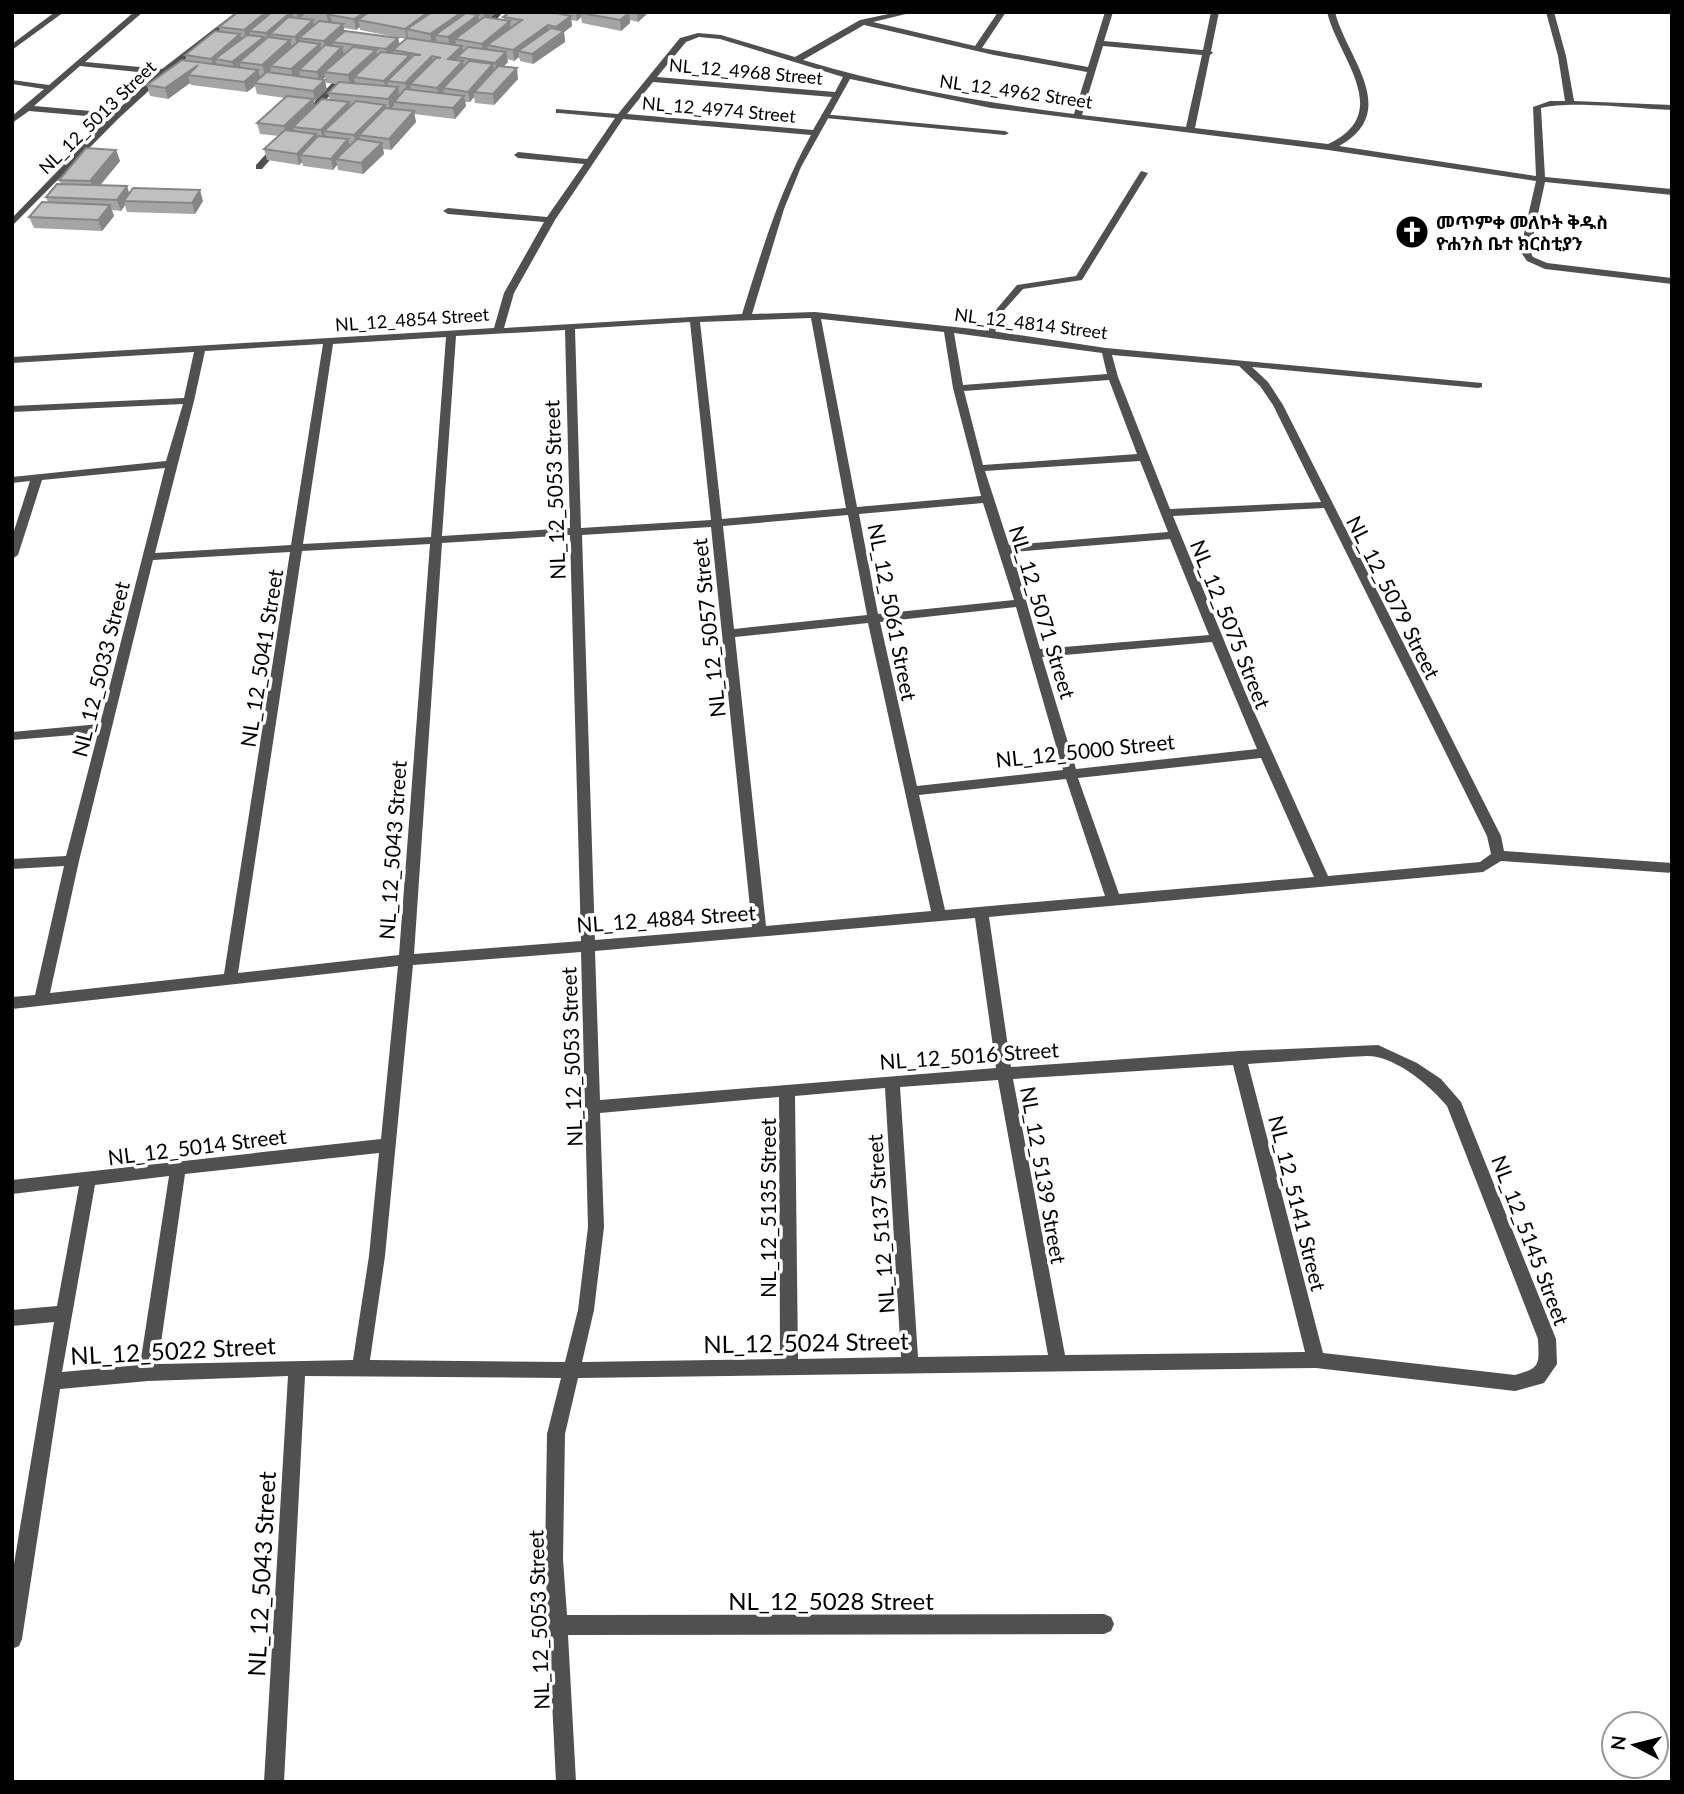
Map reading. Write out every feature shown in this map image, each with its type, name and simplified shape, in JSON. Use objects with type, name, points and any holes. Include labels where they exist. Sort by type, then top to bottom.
[{"type":"street","points":[[12,48],[60,12]]},
{"type":"street","points":[[12,121],[139,12]]},
{"type":"street","name":"NL_12_5013 Street","points":[[12,223],[116,116],[164,72],[241,12]]},
{"type":"street","points":[[473,41],[499,12]]},
{"type":"street","points":[[796,60],[863,23],[910,12]]},
{"type":"street","points":[[978,48],[1002,12]]},
{"type":"street","points":[[1077,116],[1109,12]]},
{"type":"street","points":[[1190,130],[1209,53],[1215,12]]},
{"type":"street","points":[[1328,148],[1341,142],[1356,129],[1364,112],[1366,96],[1355,66],[1333,25],[1331,12]]},
{"type":"street","points":[[1550,12],[1562,56],[1570,103]]},
{"type":"street","points":[[863,23],[1091,70]]},
{"type":"street","name":"NL_12_4962 Street","points":[[652,79],[683,40],[706,35],[848,76],[965,101],[1328,148],[1541,179],[1669,193]]},
{"type":"street","points":[[1099,43],[1209,53]]},
{"type":"street","points":[[305,117],[359,60]]},
{"type":"street","points":[[80,64],[164,72]]},
{"type":"street","points":[[746,317],[779,209],[797,167],[848,76]]},
{"type":"street","points":[[498,330],[509,293],[550,220],[620,117],[652,79]]},
{"type":"street","name":"NL_12_4968 Street","points":[[652,79],[837,96]]},
{"type":"street","points":[[12,82],[52,88]]},
{"type":"street","points":[[320,86],[333,88]]},
{"type":"street","points":[[1672,108],[1570,103],[1550,103],[1537,107],[1541,179],[1525,251],[1530,259],[1545,266],[1672,281]]},
{"type":"street","points":[[28,108],[116,116]]},
{"type":"street","name":"NL_12_4974 Street","points":[[559,111],[816,133]]},
{"type":"street","points":[[259,167],[286,137]]},
{"type":"street","points":[[518,155],[589,162]]},
{"type":"street","points":[[448,211],[550,220]]},
{"type":"street","name":"NL_12_4854 Street","points":[[12,359],[695,319],[815,315]]},
{"type":"street","name":"NL_12_4814 Street","points":[[815,315],[992,334],[1106,351],[1478,385]]},
{"type":"street","name":"NL_12_5061 Street","points":[[815,315],[873,617],[939,916]]},
{"type":"street","name":"NL_12_5057 Street","points":[[695,319],[760,932]]},
{"type":"street","name":"NL_12_5053 Street","points":[[566,1782],[554,1559],[556,1434],[569,1370],[586,1310],[596,1227],[570,326]]},
{"type":"street","name":"NL_12_5071 Street","points":[[949,330],[958,388],[987,499],[1037,653],[1070,772],[1114,901]]},
{"type":"street","name":"NL_12_5043 Street","points":[[360,1369],[377,1256],[406,960],[451,333]]},
{"type":"street","name":"NL_12_5041 Street","points":[[230,980],[328,342]]},
{"type":"street","name":"NL_12_5033 Street","points":[[41,1000],[104,728],[171,464],[190,401],[200,349]]},
{"type":"street","name":"NL_12_5075 Street","points":[[1106,351],[1113,377],[1173,535],[1263,753],[1323,881]]},
{"type":"street","name":"NL_12_5079 Street","points":[[1242,365],[1264,384],[1278,405],[1325,505],[1494,836],[1498,856]]},
{"type":"street","points":[[958,388],[1113,377]]},
{"type":"street","points":[[12,409],[190,401]]},
{"type":"street","points":[[981,468],[1144,457]]},
{"type":"street","points":[[12,480],[171,464]]},
{"type":"street","points":[[12,555],[37,478]]},
{"type":"street","points":[[148,557],[716,523],[987,499]]},
{"type":"street","points":[[1165,513],[1325,505]]},
{"type":"street","points":[[1005,550],[1173,535]]},
{"type":"street","points":[[728,634],[1019,603]]},
{"type":"street","points":[[1037,653],[1216,638]]},
{"type":"street","points":[[12,736],[104,728]]},
{"type":"street","name":"NL_12_5000 Street","points":[[911,791],[1263,753]]},
{"type":"street","points":[[1498,856],[1672,868]]},
{"type":"street","name":"NL_12_4884 Street","points":[[12,1003],[406,960],[760,932],[1483,867],[1498,856]]},
{"type":"street","points":[[12,864],[72,861]]},
{"type":"street","name":"NL_12_5139 Street","points":[[981,911],[1004,1073],[1058,1363]]},
{"type":"street","name":"NL_12_5016 Street","points":[[594,1107],[892,1081],[1348,1051]]},
{"type":"street","name":"NL_12_5145 Street","points":[[1316,1360],[1516,1383],[1538,1377],[1548,1364],[1546,1339],[1453,1102],[1436,1083],[1412,1067],[1378,1051],[1348,1051]]},
{"type":"street","name":"NL_12_5141 Street","points":[[1239,1057],[1316,1360]]},
{"type":"street","name":"NL_12_5137 Street","points":[[892,1081],[910,1365]]},
{"type":"street","name":"NL_12_5135 Street","points":[[788,1092],[789,1366]]},
{"type":"street","name":"NL_12_5014 Street","points":[[12,1187],[387,1145]]},
{"type":"street","points":[[148,1373],[178,1168]]},
{"type":"street","points":[[12,1639],[63,1313],[88,1180]]},
{"type":"street","name":"NL_12_5022 Street","points":[[12,1318],[63,1313]]},
{"type":"street","name":"NL_12_5024 Street","points":[[297,1368],[569,1370],[1316,1360]]},
{"type":"street","name":"NL_12_5043 Street","points":[[274,1782],[297,1368]]},
{"type":"street","name":"NL_12_5022 Street","points":[[52,1381],[148,1373],[297,1368]]},
{"type":"street","name":"NL_12_5028 Street","points":[[557,1626],[1104,1624]]},
{"type":"lane","points":[[825,116],[1005,133]]},
{"type":"lane","points":[[992,334],[993,318],[1020,287],[1079,278],[1144,173]]},
{"type":"building","points":[[238,12],[266,12],[244,30],[219,27]]},
{"type":"building","points":[[272,12],[291,12],[266,33],[249,31]]},
{"type":"building","points":[[335,12],[365,12],[354,19],[330,15]]},
{"type":"building","points":[[369,12],[428,12],[405,29],[358,20]]},
{"type":"building","points":[[432,12],[462,12],[430,34],[407,29]]},
{"type":"building","points":[[510,12],[550,12],[571,16],[556,27],[548,25],[513,50],[487,45],[522,20],[503,17]]},
{"type":"building","points":[[582,12],[626,12],[629,13],[620,20]]},
{"type":"building","points":[[466,13],[478,15],[448,37],[435,35]]},
{"type":"building","points":[[288,17],[313,20],[295,37],[270,34]]},
{"type":"building","points":[[484,17],[510,21],[482,44],[455,39]]},
{"type":"building","points":[[319,21],[343,24],[324,41],[299,38]]},
{"type":"building","points":[[551,28],[564,31],[532,54],[518,51]]},
{"type":"building","points":[[215,31],[240,34],[211,59],[185,55]]},
{"type":"building","points":[[345,31],[398,38],[386,49],[332,42]]},
{"type":"building","points":[[247,35],[264,37],[232,62],[215,59]]},
{"type":"building","points":[[268,37],[290,40],[262,65],[239,62]]},
{"type":"building","points":[[407,38],[462,46],[448,59],[463,61],[437,88],[410,84],[436,58],[441,58],[432,56],[405,83],[387,81],[414,55],[421,55],[393,50]]},
{"type":"building","points":[[299,41],[320,44],[291,69],[270,66]]},
{"type":"building","points":[[325,45],[342,47],[317,72],[299,70]]},
{"type":"building","points":[[353,47],[376,50],[348,75],[324,72]]},
{"type":"building","points":[[468,47],[506,52],[495,63],[457,57]]},
{"type":"building","points":[[381,52],[410,55],[384,81],[354,77]]},
{"type":"building","points":[[182,60],[258,70],[244,82],[188,75],[198,65],[165,88],[147,85]]},
{"type":"building","points":[[469,61],[493,64],[468,92],[443,88]]},
{"type":"building","points":[[498,66],[517,68],[493,94],[474,92]]},
{"type":"building","points":[[267,72],[325,80],[313,91],[254,83]]},
{"type":"building","points":[[339,82],[398,87],[388,99],[328,93]]},
{"type":"building","points":[[405,89],[464,96],[453,108],[394,102]]},
{"type":"building","points":[[287,96],[313,99],[284,126],[257,123]]},
{"type":"building","points":[[322,99],[349,102],[321,130],[293,127]]},
{"type":"building","points":[[356,101],[385,105],[354,135],[324,131]]},
{"type":"building","points":[[385,108],[414,111],[389,139],[359,135]]},
{"type":"building","points":[[285,130],[316,134],[297,154],[264,149]]},
{"type":"building","points":[[318,136],[348,139],[331,159],[300,155]]},
{"type":"building","points":[[357,139],[382,143],[361,163],[336,159]]},
{"type":"building","points":[[86,148],[116,150],[90,181],[59,180]]},
{"type":"building","points":[[57,184],[127,186],[117,200],[46,197]]},
{"type":"building","points":[[133,188],[200,190],[192,203],[124,201]]},
{"type":"building","points":[[42,202],[110,205],[98,220],[29,217]]},
{"type":"place","name":"መጥምቀ መለኮት ቅዱስ ዮሐንስ ቤተ ክርስቲያን","points":[[1412,232]]}]
